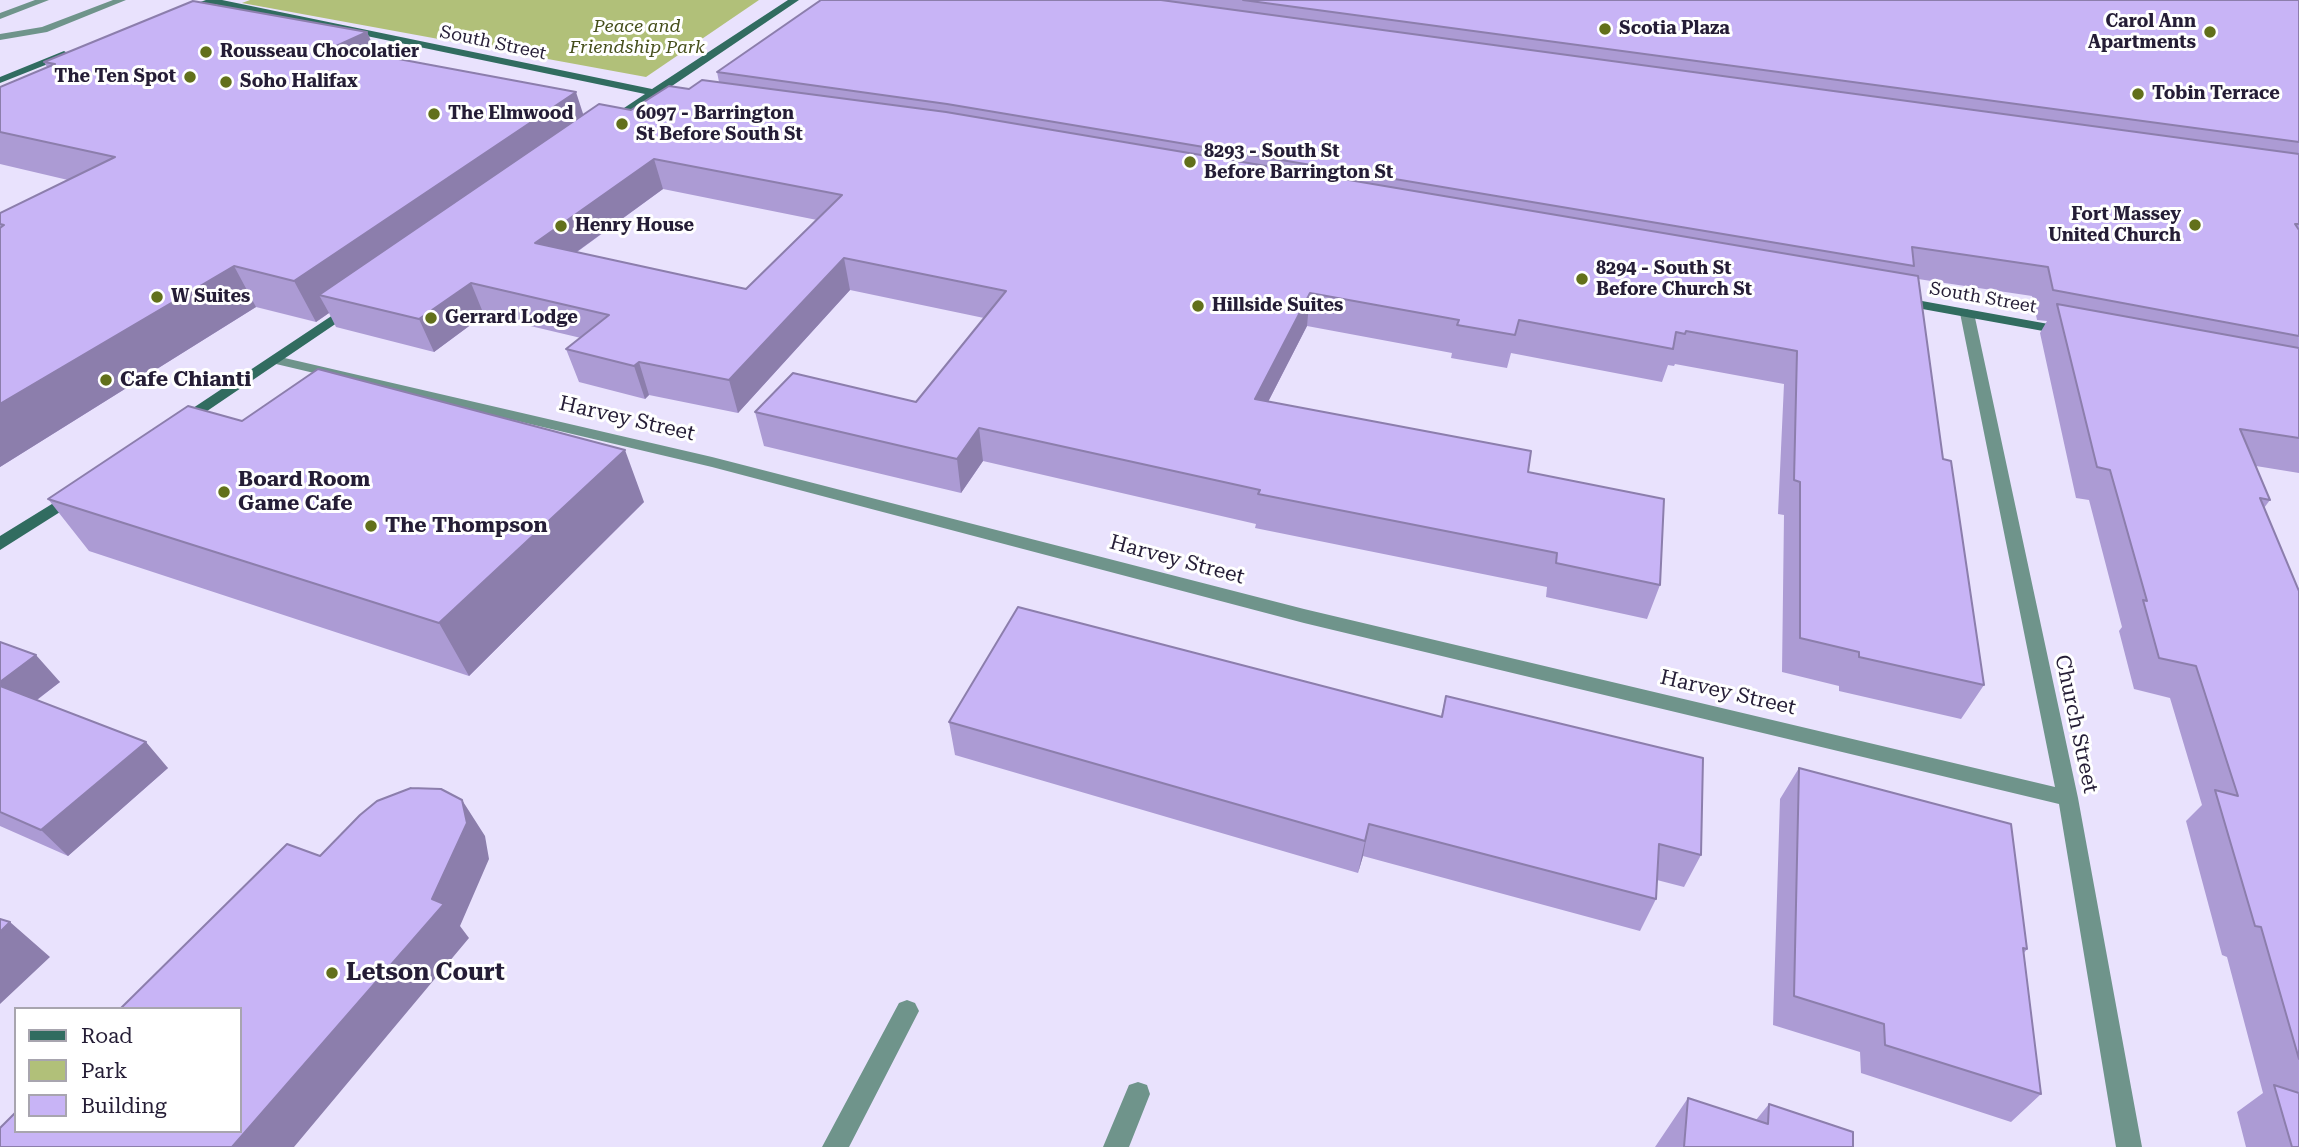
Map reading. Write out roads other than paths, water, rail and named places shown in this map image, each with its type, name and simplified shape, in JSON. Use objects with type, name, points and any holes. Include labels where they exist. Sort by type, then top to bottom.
[{"type":"street","points":[[0,16],[44,0]]},
{"type":"street","points":[[0,37],[44,30],[121,0]]},
{"type":"street","points":[[593,134],[794,0]]},
{"type":"street","points":[[177,16],[215,1]]},
{"type":"street","name":"South Street","points":[[215,1],[650,94],[691,100]]},
{"type":"street","points":[[1,80],[76,50]]},
{"type":"street","points":[[1,80],[25,85]]},
{"type":"street","points":[[172,429],[276,360],[366,295]]},
{"type":"street","name":"South Street","points":[[1885,298],[2073,333]]},
{"type":"street","name":"Church Street","points":[[1967,313],[2068,797],[2129,1147]]},
{"type":"street","name":"Harvey Street","points":[[276,360],[712,462],[1317,619],[2068,797]]},
{"type":"street","points":[[0,544],[80,490]]},
{"type":"street","points":[[835,1147],[907,1011]]},
{"type":"street","points":[[1116,1147],[1138,1094]]},
{"type":"place","name":"Scotia Plaza","points":[[1605,29]]},
{"type":"place","name":"Carol Ann Apartments","points":[[2210,32]]},
{"type":"place","name":"Rousseau Chocolatier","points":[[206,52]]},
{"type":"place","name":"The Ten Spot","points":[[190,77]]},
{"type":"place","name":"Soho Halifax","points":[[226,82]]},
{"type":"place","name":"Tobin Terrace","points":[[2138,94]]},
{"type":"place","name":"The Elmwood","points":[[434,114]]},
{"type":"place","name":"6097 - Barrington St Before South St","points":[[622,124]]},
{"type":"place","name":"8293 - South St Before Barrington St","points":[[1190,162]]},
{"type":"place","name":"Fort Massey United Church","points":[[2195,225]]},
{"type":"place","name":"Henry House","points":[[561,226]]},
{"type":"place","name":"8294 - South St Before Church St","points":[[1582,279]]},
{"type":"place","name":"W Suites","points":[[157,297]]},
{"type":"place","name":"Hillside Suites","points":[[1198,306]]},
{"type":"place","name":"Gerrard Lodge","points":[[431,318]]},
{"type":"place","name":"Cafe Chianti","points":[[106,380]]},
{"type":"place","name":"Board Room Game Cafe","points":[[224,492]]},
{"type":"place","name":"The Thompson","points":[[371,526]]},
{"type":"place","name":"Letson Court","points":[[332,973]]},
{"type":"park label","name":"Peace and Friendship Park","points":[[637,37]]}]
